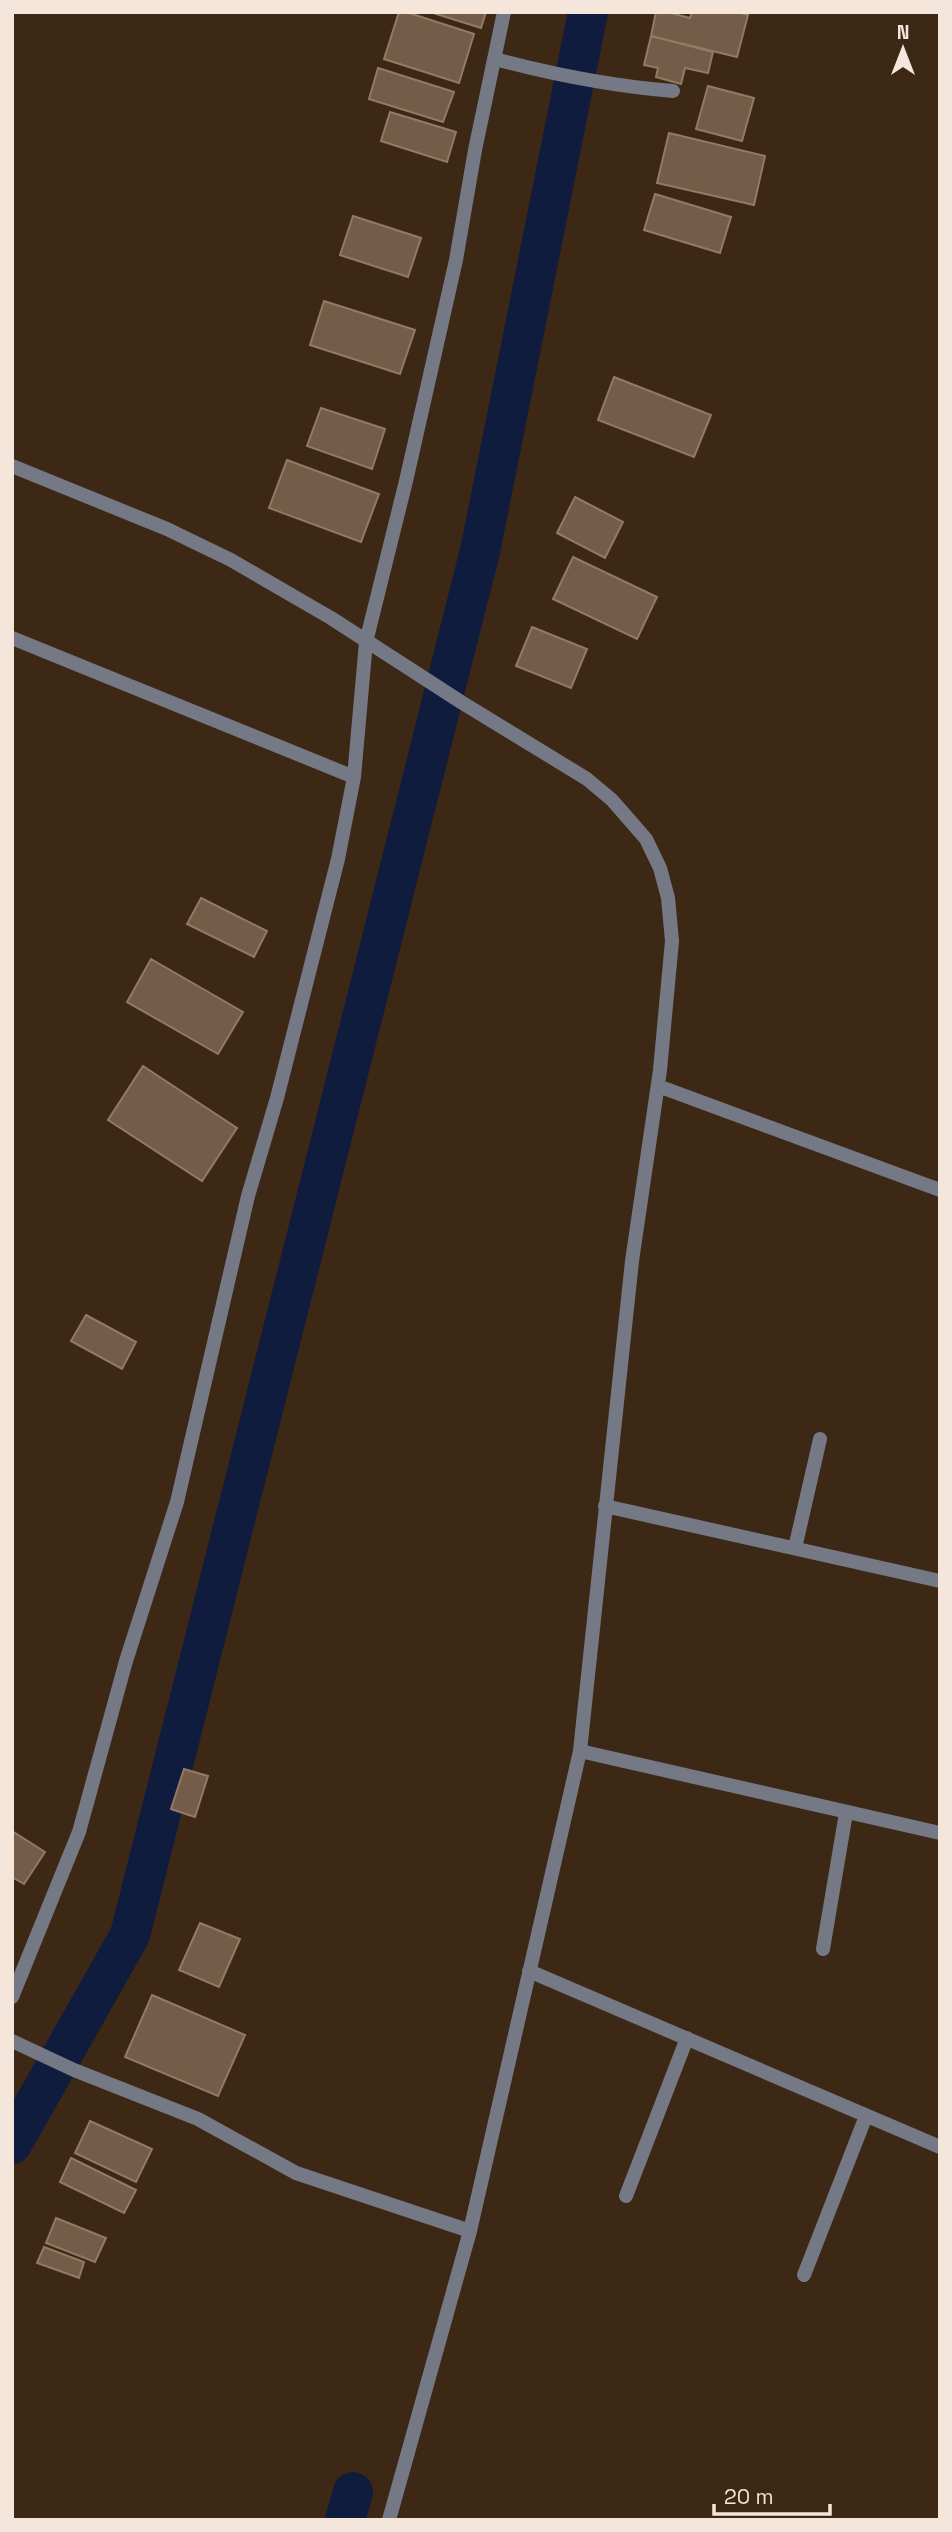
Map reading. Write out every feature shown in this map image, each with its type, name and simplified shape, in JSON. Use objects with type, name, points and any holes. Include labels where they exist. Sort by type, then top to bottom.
[{"type":"street","points":[[12,1997],[79,1832],[126,1661],[177,1502],[248,1196],[277,1098],[338,859],[354,777],[366,642],[456,260],[504,12]]},
{"type":"street","points":[[495,59],[614,86],[673,91]]},
{"type":"street","points":[[12,466],[167,529],[231,560],[331,618],[587,779],[612,800],[646,839],[663,878],[668,898],[672,941],[658,1086],[632,1261],[580,1751],[470,2231],[390,2520]]},
{"type":"street","points":[[12,638],[354,777]]},
{"type":"street","points":[[658,1086],[940,1190]]},
{"type":"street","points":[[795,1548],[820,1439]]},
{"type":"street","points":[[605,1506],[940,1581]]},
{"type":"street","points":[[580,1751],[940,1833]]},
{"type":"street","points":[[824,1949],[846,1813]]},
{"type":"street","points":[[529,1971],[940,2147]]},
{"type":"street","points":[[626,2196],[687,2039]]},
{"type":"street","points":[[13,2042],[74,2070],[198,2119],[296,2174],[470,2231]]},
{"type":"street","points":[[804,2275],[866,2116]]},
{"type":"building","points":[[399,12],[474,34],[459,83],[384,59]]},
{"type":"building","points":[[430,12],[486,12],[481,28]]},
{"type":"building","points":[[656,12],[690,18],[692,12],[737,12],[748,15],[737,57],[651,36]]},
{"type":"building","points":[[651,36],[713,52],[708,73],[685,68],[681,84],[656,77],[658,68],[644,65]]},
{"type":"building","points":[[378,68],[454,92],[443,122],[369,99]]},
{"type":"building","points":[[708,86],[754,98],[742,141],[696,129]]},
{"type":"building","points":[[390,112],[456,132],[447,162],[381,141]]},
{"type":"building","points":[[669,133],[765,156],[754,205],[657,183]]},
{"type":"building","points":[[655,194],[731,217],[720,253],[644,230]]},
{"type":"building","points":[[353,216],[421,238],[408,277],[340,255]]},
{"type":"building","points":[[324,301],[415,330],[400,374],[310,345]]},
{"type":"building","points":[[614,377],[711,415],[694,457],[598,420]]},
{"type":"building","points":[[321,408],[385,429],[372,469],[307,446]]},
{"type":"building","points":[[287,460],[379,494],[361,542],[269,508]]},
{"type":"building","points":[[575,497],[623,522],[605,558],[557,533]]},
{"type":"building","points":[[573,557],[657,597],[637,639],[553,599]]},
{"type":"building","points":[[532,627],[587,649],[571,688],[516,666]]},
{"type":"building","points":[[201,898],[267,931],[254,957],[187,924]]},
{"type":"building","points":[[151,959],[243,1012],[218,1054],[127,1002]]},
{"type":"building","points":[[143,1066],[237,1128],[202,1181],[108,1120]]},
{"type":"building","points":[[86,1315],[136,1342],[122,1369],[71,1341]]},
{"type":"building","points":[[184,1769],[208,1776],[195,1817],[171,1809]]},
{"type":"building","points":[[12,1831],[45,1852],[24,1884],[12,1877]]},
{"type":"building","points":[[200,1923],[240,1939],[219,1987],[179,1970]]},
{"type":"building","points":[[152,1995],[245,2035],[218,2096],[125,2057]]},
{"type":"building","points":[[90,2121],[152,2149],[136,2182],[75,2153]]},
{"type":"building","points":[[71,2158],[136,2190],[124,2213],[60,2182]]},
{"type":"building","points":[[56,2218],[106,2238],[95,2262],[46,2243]]},
{"type":"building","points":[[44,2247],[84,2262],[79,2278],[37,2263]]},
{"type":"waterway","points":[[12,2144],[130,1935],[480,551],[588,12]]},
{"type":"waterway","points":[[345,2520],[353,2492]]}]
